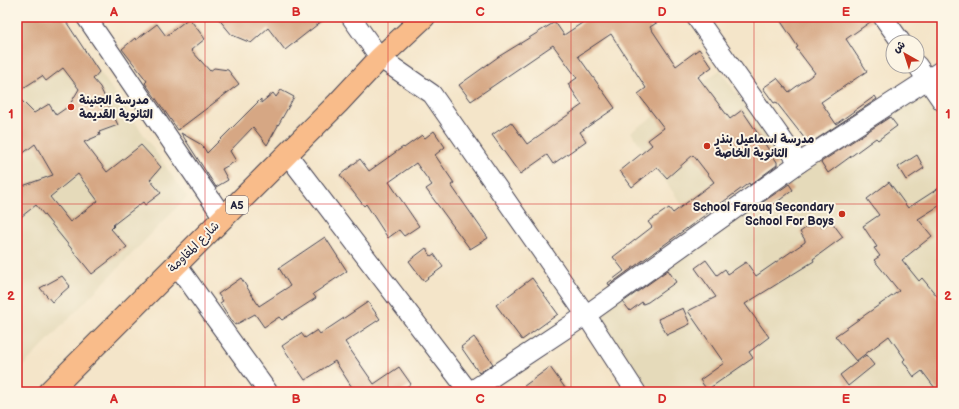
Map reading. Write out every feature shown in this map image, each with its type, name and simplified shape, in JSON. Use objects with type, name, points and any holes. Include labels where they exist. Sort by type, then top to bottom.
[{"type":"highway","name":"شارع المقاومة","points":[[49,392],[338,103],[380,58],[424,17]]},
{"type":"street","points":[[86,17],[223,218]]},
{"type":"street","points":[[352,17],[380,58],[432,94],[586,315],[636,392]]},
{"type":"street","points":[[696,17],[799,163]]},
{"type":"street","points":[[883,17],[895,34]]},
{"type":"street","points":[[287,154],[470,392],[586,315],[929,71],[942,102]]},
{"type":"street","points":[[176,264],[268,392]]},
{"type":"shaded area","name":"مدرسة الجنينة الثانوية القديمة","points":[[17,17],[62,17],[187,197],[17,372]]},
{"type":"shaded area","name":"مدرسة اسماعيل بنذر الثانوية الخاصة","points":[[720,70],[783,160],[694,222],[631,132]]},
{"type":"shaded area","name":"School Farouq Secondary School For Boys","points":[[927,88],[942,112],[942,392],[648,392],[593,316]]},
{"type":"building","points":[[17,17],[63,17],[99,72],[93,79],[100,87],[118,125],[99,132],[100,135],[84,142],[107,172],[141,145],[161,167],[150,180],[161,193],[145,205],[143,202],[113,225],[114,226],[111,229],[127,247],[92,274],[36,205],[17,220],[17,188],[53,175],[35,144],[17,158],[17,96],[34,113],[49,104],[56,115],[69,106],[79,89],[63,68],[46,81],[42,76],[17,92]],"holes":[[[78,174],[98,201],[70,222],[50,197]]]},
{"type":"building","points":[[217,17],[327,17],[285,50],[268,28],[251,43],[232,35]]},
{"type":"building","points":[[591,17],[666,17],[650,27],[676,66],[699,49],[712,67],[698,77],[730,119],[742,110],[777,162],[777,165],[750,185],[749,183],[609,285],[608,283],[624,271],[613,257],[652,227],[648,222],[669,208],[673,213],[714,182],[693,155],[667,178],[657,167],[632,187],[620,171],[652,145],[648,140],[664,128],[638,94],[646,88],[611,34],[578,56],[615,108],[580,132],[586,141],[553,164],[547,155],[520,174],[492,135],[511,122],[527,144],[582,105],[568,84],[577,78],[553,45],[471,101],[459,85],[498,57],[555,22],[564,35]]},
{"type":"building","points":[[778,17],[872,17],[873,20],[846,39],[867,71],[821,102],[836,124],[875,96],[877,99],[809,144],[763,88],[777,78],[789,92],[815,73],[796,48],[798,47]]},
{"type":"building","points":[[189,18],[205,39],[191,50],[210,71],[214,68],[228,70],[239,84],[178,130],[145,83],[147,81],[122,49],[135,38],[136,40],[157,24],[166,36]]},
{"type":"building","points":[[281,90],[294,97],[267,145],[253,127],[230,151],[236,161],[222,169],[228,180],[216,187],[181,133],[202,145],[207,153],[261,99],[261,103],[273,93],[276,97]]},
{"type":"building","points":[[890,117],[897,126],[878,140],[876,138],[828,173],[821,162]]},
{"type":"building","points":[[434,131],[445,147],[435,155],[454,183],[451,185],[488,238],[470,249],[426,189],[432,185],[416,163],[389,182],[419,226],[404,236],[399,230],[388,238],[366,204],[364,206],[340,175],[360,159],[369,171],[422,135],[425,138]]},
{"type":"building","points":[[917,155],[924,168],[906,180],[898,167]]},
{"type":"building","points":[[889,182],[908,208],[942,186],[942,204],[918,219],[932,236],[902,260],[919,281],[922,278],[942,302],[942,392],[938,392],[922,371],[914,377],[903,361],[905,359],[889,336],[856,361],[835,336],[899,291],[874,260],[880,256],[874,248],[877,247],[863,226],[879,215],[867,199]]},
{"type":"building","points":[[789,184],[793,190],[768,209],[763,202]]},
{"type":"building","points":[[817,220],[822,228],[831,221],[843,237],[813,259],[814,261],[745,304],[769,337],[749,352],[753,358],[707,390],[700,380],[724,363],[688,311],[716,297],[695,268],[706,260],[717,275],[725,269],[728,274],[746,262],[756,276],[805,242],[800,232]]},
{"type":"building","points":[[325,237],[347,271],[313,294],[316,298],[282,320],[279,317],[264,327],[255,314],[235,325],[220,303],[223,301],[218,294],[241,278],[259,306],[290,286],[279,268]]},
{"type":"building","points":[[426,248],[431,256],[434,254],[443,267],[424,281],[409,261]]},
{"type":"building","points":[[668,270],[676,282],[648,302],[643,304],[642,302],[630,311],[623,302]]},
{"type":"building","points":[[62,276],[70,286],[52,302],[40,288]]},
{"type":"building","points":[[532,278],[558,314],[522,340],[496,305]]},
{"type":"building","points":[[368,302],[380,319],[345,342],[374,384],[399,367],[411,384],[399,392],[355,392],[335,361],[305,380],[282,346],[301,333],[305,338],[317,330],[320,334]]},
{"type":"building","points":[[683,308],[690,324],[667,335],[658,319]]},
{"type":"building","points":[[474,337],[493,364],[479,373],[461,347]]},
{"type":"building","points":[[866,355],[874,365],[848,386],[840,375]]},
{"type":"building","points":[[550,367],[568,392],[516,392]]},
{"type":"place","name":"مدرسة الجنينة الثانوية القديمة","points":[[71,107]]},
{"type":"place","name":"مدرسة اسماعيل بنذر الثانوية الخاصة","points":[[707,146]]},
{"type":"place","name":"School Farouq Secondary School For Boys","points":[[842,214]]}]
